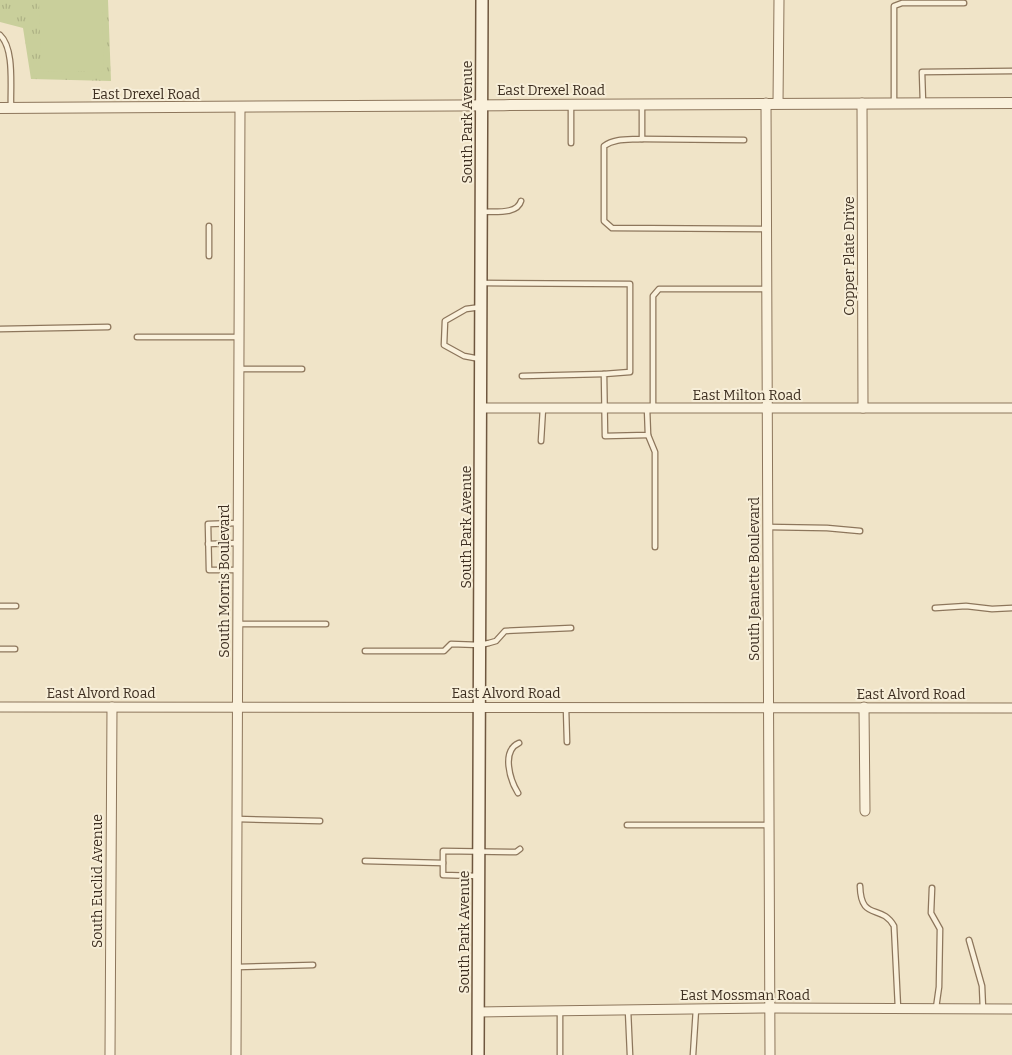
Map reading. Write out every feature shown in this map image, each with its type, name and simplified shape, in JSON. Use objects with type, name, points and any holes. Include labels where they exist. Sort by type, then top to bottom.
[{"type":"main road","name":"South Park Avenue","points":[[478,1055],[482,0]]},
{"type":"street","points":[[778,102],[779,0]]},
{"type":"street","name":"East Drexel Road","points":[[5,108],[240,108],[766,102],[1012,103]]},
{"type":"street","name":"South Jeanette Boulevard","points":[[766,102],[770,1055]]},
{"type":"street","name":"Copper Plate Drive","points":[[862,103],[863,408]]},
{"type":"street","name":"South Morris Boulevard","points":[[236,1055],[240,108]]},
{"type":"street","name":"East Milton Road","points":[[481,408],[1012,408]]},
{"type":"street","name":"East Alvord Road","points":[[0,707],[1012,708]]},
{"type":"street","name":"South Euclid Avenue","points":[[110,1055],[112,707]]},
{"type":"street","points":[[864,707],[865,812]]},
{"type":"street","name":"East Mossman Road","points":[[478,1012],[770,1008],[1012,1010]]},
{"type":"lane","points":[[894,103],[894,6],[902,3],[964,3]]},
{"type":"lane","points":[[0,35],[7,45],[11,68],[5,108]]},
{"type":"lane","points":[[923,103],[922,72],[1012,71]]},
{"type":"lane","points":[[571,104],[571,144]]},
{"type":"lane","points":[[642,104],[642,139]]},
{"type":"lane","points":[[744,140],[642,139],[610,142],[604,146],[604,220],[612,228],[766,229]]},
{"type":"lane","points":[[482,212],[515,210],[520,206],[521,201]]},
{"type":"lane","points":[[209,226],[210,256]]},
{"type":"lane","points":[[482,283],[630,284],[630,372],[522,376]]},
{"type":"lane","points":[[655,547],[655,452],[648,435],[653,296],[659,289],[766,289]]},
{"type":"lane","points":[[481,359],[464,356],[444,345],[444,338],[445,321],[466,309],[482,307]]},
{"type":"lane","points":[[0,330],[108,327]]},
{"type":"lane","points":[[137,337],[238,337]]},
{"type":"lane","points":[[239,369],[302,369]]},
{"type":"lane","points":[[604,374],[605,436],[648,435]]},
{"type":"lane","points":[[541,441],[543,408]]},
{"type":"lane","points":[[238,523],[208,524],[209,570],[238,570]]},
{"type":"lane","points":[[768,527],[827,528],[860,531]]},
{"type":"lane","points":[[208,544],[238,543]]},
{"type":"lane","points":[[0,606],[16,606]]},
{"type":"lane","points":[[934,608],[966,606],[1012,608]]},
{"type":"lane","points":[[238,624],[326,624]]},
{"type":"lane","points":[[365,651],[444,651],[451,644],[480,645],[496,641],[505,631],[571,628]]},
{"type":"lane","points":[[0,648],[15,649]]},
{"type":"lane","points":[[566,707],[567,742]]},
{"type":"lane","points":[[518,793],[509,776],[509,754],[514,745],[519,743]]},
{"type":"lane","points":[[237,819],[320,821]]},
{"type":"lane","points":[[627,825],[769,825]]},
{"type":"lane","points":[[479,876],[443,875],[443,851],[516,852],[520,849]]},
{"type":"lane","points":[[365,861],[443,863]]},
{"type":"lane","points":[[860,886],[860,900],[864,906],[890,918],[894,926],[898,1008]]},
{"type":"lane","points":[[932,888],[931,912],[940,929],[939,987],[936,1010]]},
{"type":"lane","points":[[969,940],[982,986],[983,1010]]},
{"type":"lane","points":[[236,967],[313,965]]},
{"type":"lane","points":[[693,1055],[696,1009]]},
{"type":"lane","points":[[560,1010],[560,1055]]},
{"type":"lane","points":[[628,1010],[630,1055]]},
{"type":"green space","points":[[0,0],[108,0],[111,81],[31,79],[23,28],[0,22]]},
{"type":"green space","points":[[39,0],[102,0],[104,71],[41,72]]}]
